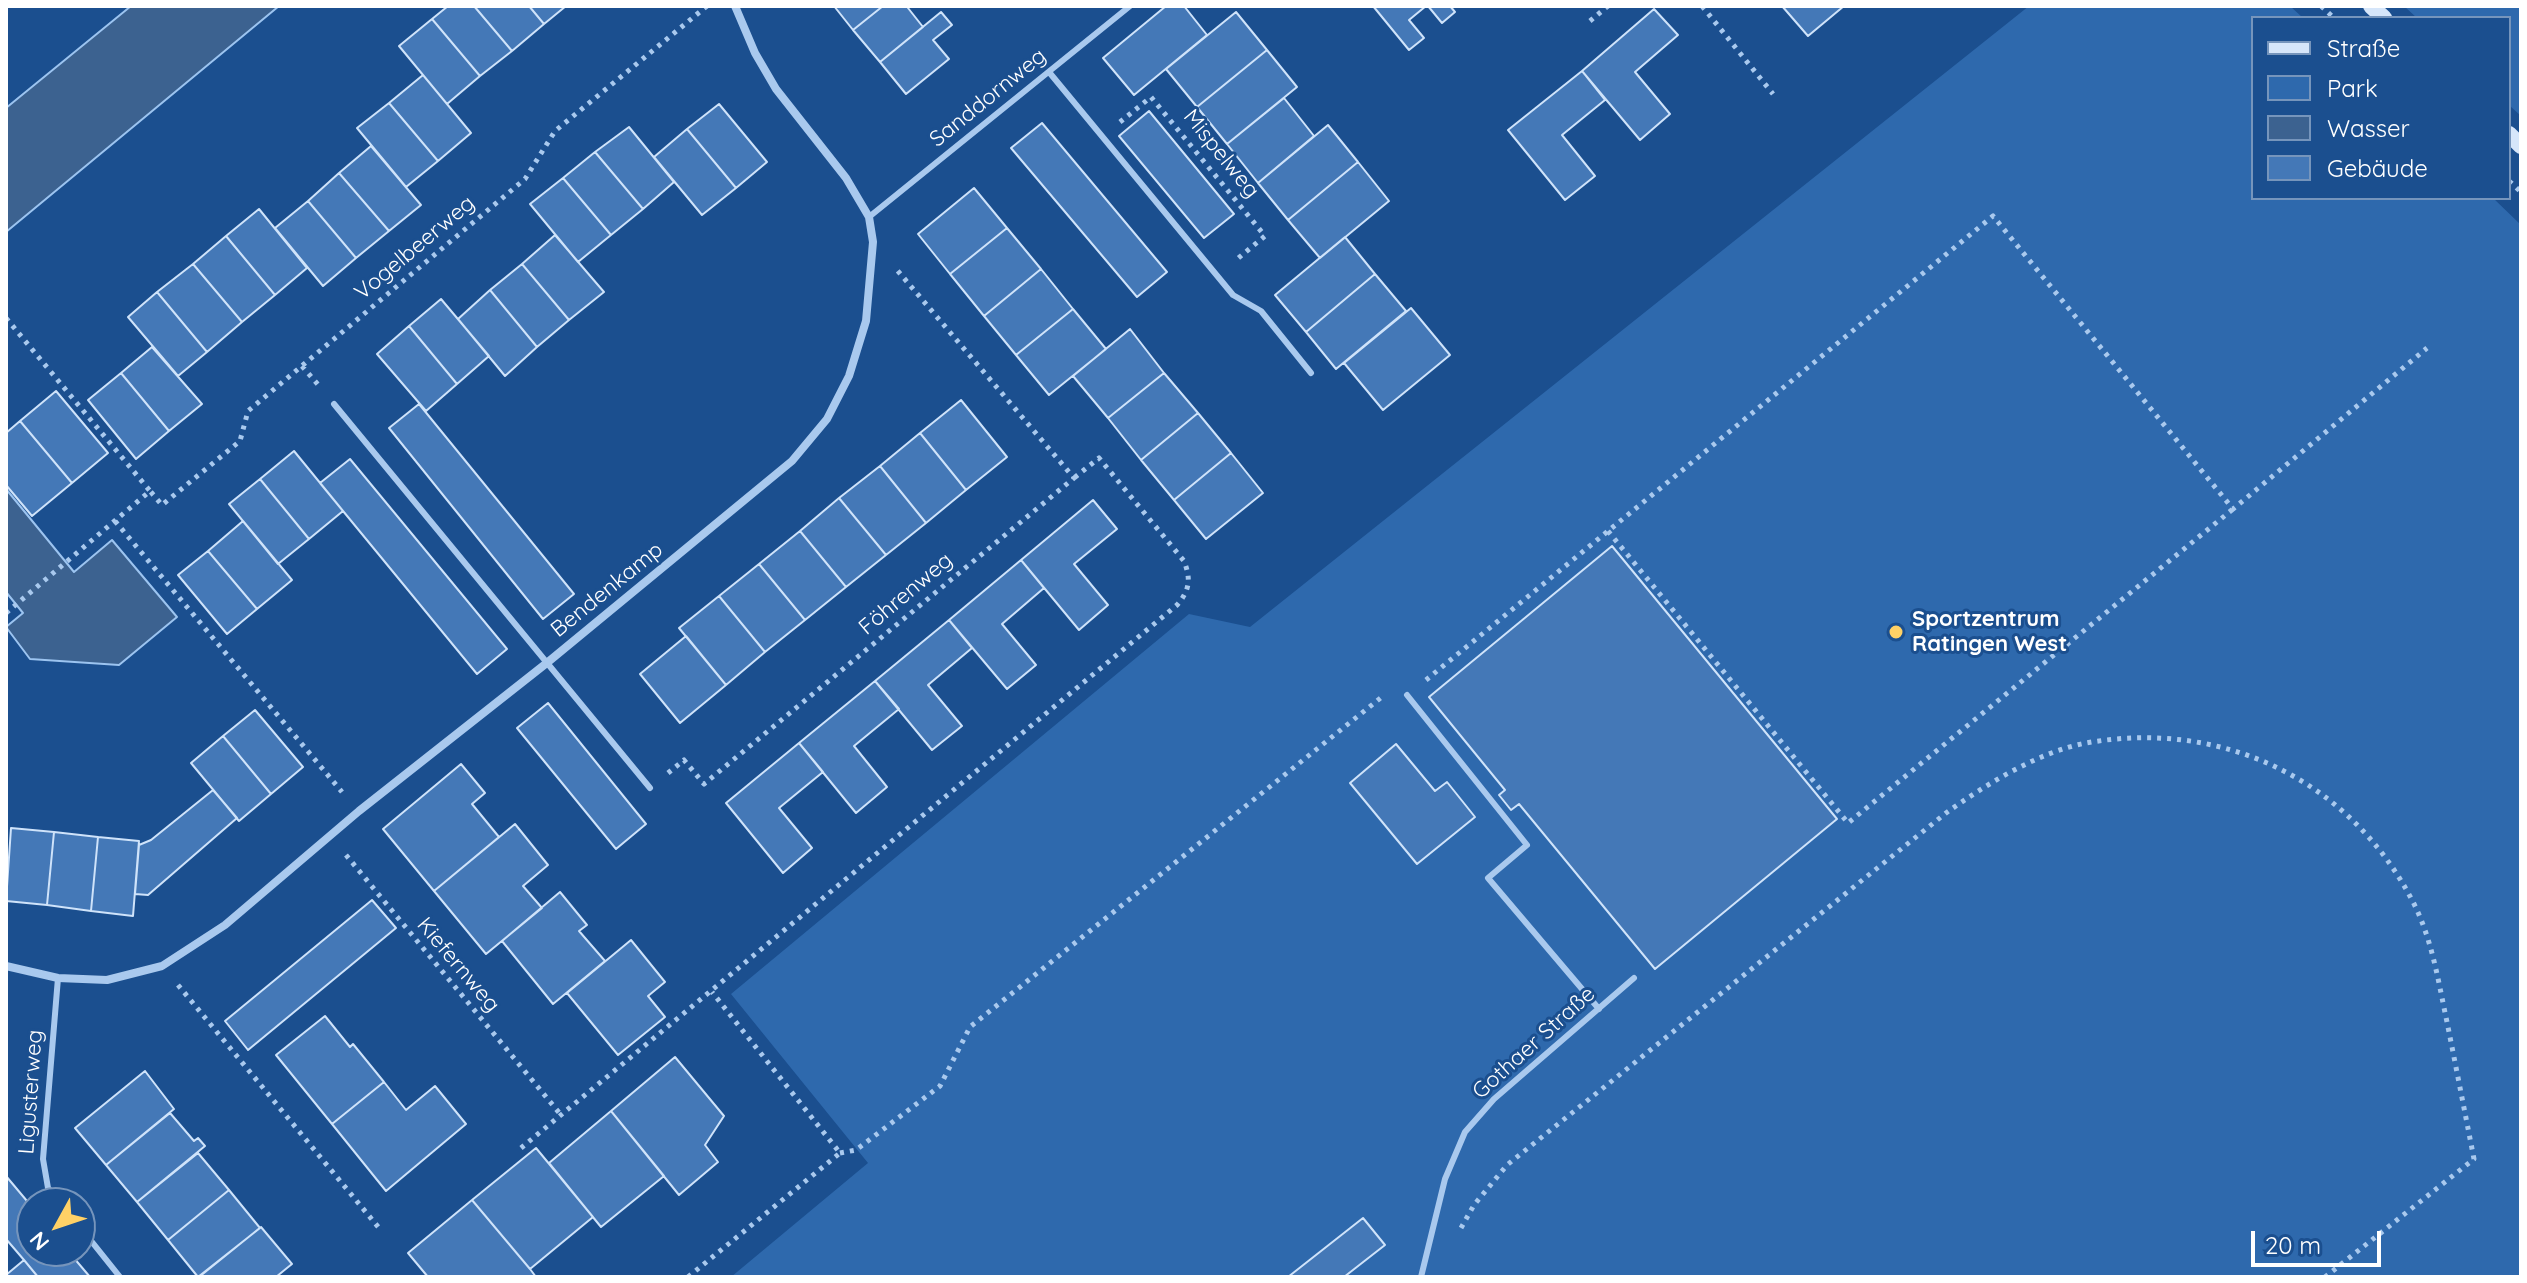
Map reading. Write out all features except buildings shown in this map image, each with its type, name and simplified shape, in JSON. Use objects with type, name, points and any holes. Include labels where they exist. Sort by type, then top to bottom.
[{"type":"street","name":"Bendenkamp","points":[[6,966],[58,978],[107,980],[162,966],[225,925],[359,811],[548,662],[792,461],[827,419],[849,376],[866,321],[873,242],[869,217],[846,178],[776,89],[755,53],[735,6]]},
{"type":"lane","name":"Sanddornweg","points":[[869,217],[1130,6]]},
{"type":"lane","points":[[1049,72],[1233,295],[1261,311],[1311,373]]},
{"type":"lane","points":[[334,404],[650,788]]},
{"type":"lane","points":[[1407,695],[1527,845],[1488,878],[1599,1009]]},
{"type":"lane","name":"Ligusterweg","points":[[48,1187],[43,1159],[58,978]]},
{"type":"lane","name":"Gothaer Straße","points":[[1421,1277],[1445,1179],[1465,1132],[1494,1099],[1634,978]]},
{"type":"lane","points":[[96,1247],[120,1277]]},
{"type":"path","name":"Vogelbeerweg","points":[[150,491],[162,505],[240,441],[248,411],[525,179],[555,131],[707,6]]},
{"type":"path","points":[[1590,21],[1608,6]]},
{"type":"path","points":[[1702,6],[1773,94]]},
{"type":"path","name":"Mispelweg","points":[[1100,137],[1151,97],[1265,236],[1217,276]]},
{"type":"path","points":[[1993,216],[2233,509]]},
{"type":"path","points":[[521,1148],[1177,605],[1187,593],[1190,576],[1184,561],[1099,458],[1074,478],[873,242]]},
{"type":"path","points":[[6,318],[150,491],[9,610]]},
{"type":"path","points":[[1608,531],[1848,823],[2427,348]]},
{"type":"path","name":"Föhrenweg","points":[[650,788],[684,760],[704,784],[1074,478]]},
{"type":"path","points":[[115,521],[359,811]]},
{"type":"path","points":[[1459,1233],[1474,1205],[1507,1165],[1946,813],[1983,787],[2031,762],[2084,743],[2137,738],[2196,740],[2260,759],[2297,777],[2340,809],[2377,847],[2412,899],[2431,945],[2474,1159],[2325,1277]]},
{"type":"path","name":"Kiefernweg","points":[[330,835],[561,1115]]},
{"type":"path","points":[[162,966],[379,1228]]},
{"type":"path","points":[[688,1277],[840,1153],[712,992]]},
{"type":"green space","name":"Sportzentrum Ratingen West","points":[[2029,6],[2290,6],[2301,16],[2251,16],[2251,200],[2495,200],[2521,225],[2521,1277],[731,1277],[868,1163],[731,994],[1189,614],[1250,627]]},
{"type":"green space","points":[[2404,6],[2521,6],[2521,116],[2511,107],[2511,16],[2415,16]]},
{"type":"water","points":[[131,6],[279,6],[6,232],[6,108]]},
{"type":"water","points":[[6,489],[74,572],[112,540],[177,617],[119,665],[30,659],[6,627],[23,613],[6,592]]},
{"type":"place","name":"Sportzentrum Ratingen West","points":[[1896,632]]}]
